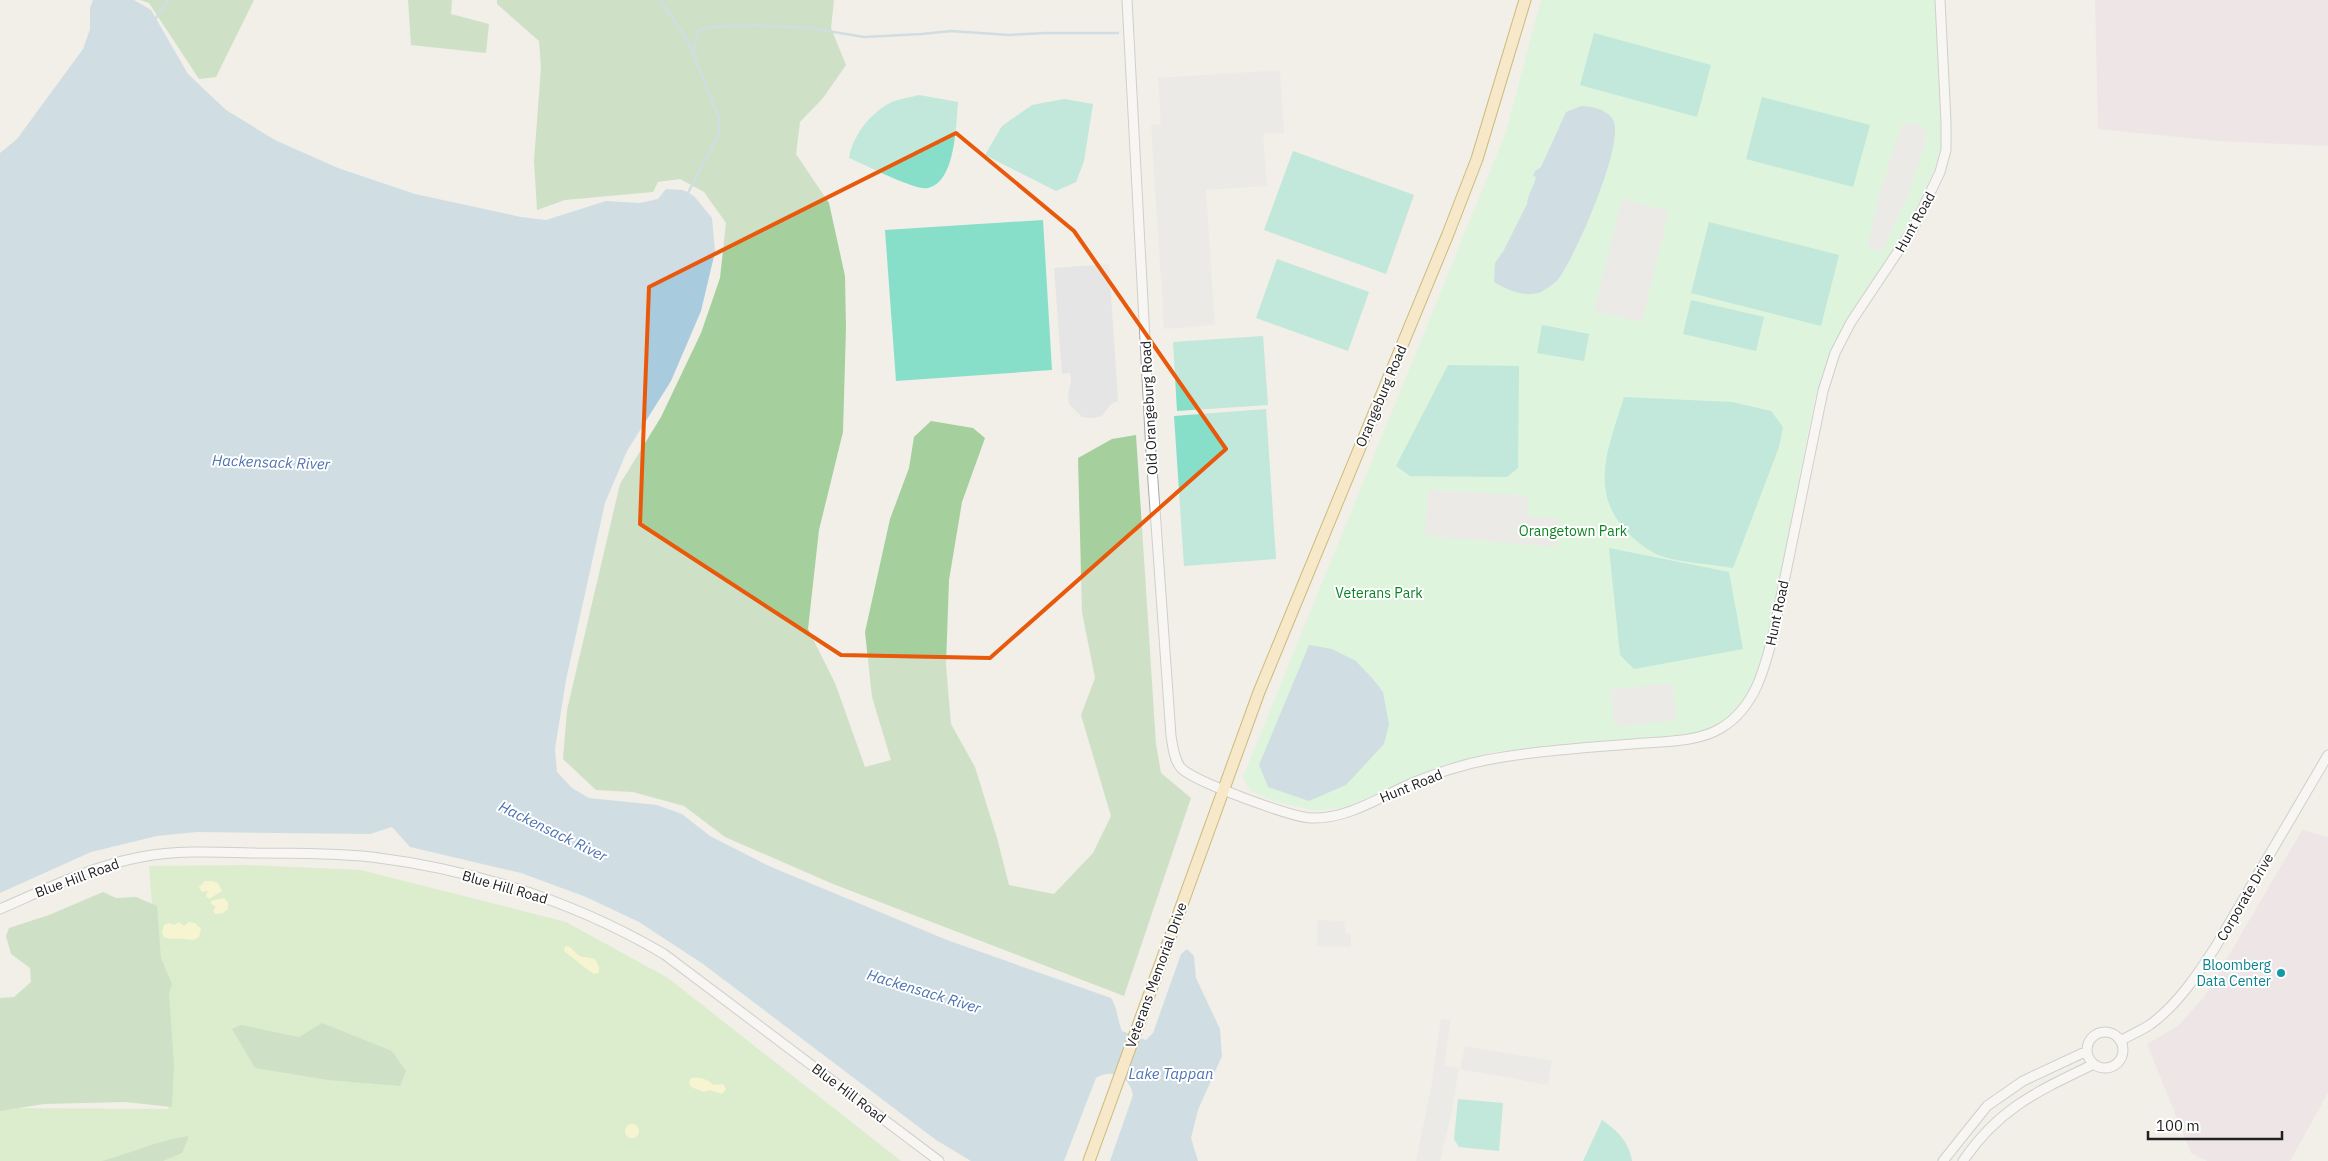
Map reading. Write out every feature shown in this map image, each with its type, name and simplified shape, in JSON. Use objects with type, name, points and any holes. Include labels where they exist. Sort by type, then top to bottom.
[{"type":"main road","name":"Orangeburg Road","points":[[1223,788],[1262,683],[1461,201],[1499,92],[1526,0]]},
{"type":"main road","name":"Veterans Memorial Drive","points":[[1089,1161],[1223,788]]},
{"type":"street","name":"Old Orangeburg Road","points":[[1127,0],[1151,444],[1171,736],[1176,761],[1180,767],[1200,779],[1223,788]]},
{"type":"street","name":"Hunt Road","points":[[1223,788],[1292,814],[1308,818],[1326,818],[1354,810],[1413,783],[1443,772],[1486,760],[1575,749],[1678,740],[1721,728],[1739,714],[1754,693],[1765,668],[1823,392],[1835,353],[1851,322],[1913,229],[1940,172],[1946,150],[1940,0]]},
{"type":"street","name":"Corporate Drive","points":[[2120,1041],[2155,1021],[2177,999],[2199,972],[2328,755]]},
{"type":"street","name":"Blue Hill Road","points":[[0,909],[103,866],[142,856],[186,853],[318,854],[371,857],[427,866],[493,881],[585,912],[664,954],[939,1161]]},
{"type":"street","points":[[1943,1161],[1985,1108],[2023,1081],[2087,1051],[2091,1039],[2101,1033],[2113,1034],[2120,1041],[2123,1049],[2122,1055],[2115,1065],[2104,1068],[2094,1064],[2087,1051]]},
{"type":"street","points":[[1963,1161],[1996,1120],[2034,1093],[2094,1064]]},
{"type":"street","points":[[2041,1073],[2047,1087]]},
{"type":"street","points":[[1985,1108],[1996,1120]]},
{"type":"highlighted area","points":[[956,133],[1074,231],[1226,449],[990,658],[841,655],[640,524],[649,287]]},
{"type":"shaded area","points":[[2095,0],[2328,0],[2328,146],[2218,141],[2098,129]]},
{"type":"shaded area","points":[[1280,70],[1284,133],[1263,134],[1267,186],[1206,190],[1215,325],[1164,329],[1151,125],[1161,124],[1158,78]]},
{"type":"shaded area","points":[[1902,124],[1921,124],[1921,129],[1927,130],[1925,142],[1909,194],[1882,252],[1868,247],[1878,198]]},
{"type":"shaded area","points":[[1622,199],[1669,211],[1642,322],[1594,311]]},
{"type":"shaded area","points":[[1109,264],[1118,401],[1111,404],[1102,416],[1093,418],[1082,417],[1069,404],[1070,373],[1062,374],[1054,268]]},
{"type":"shaded area","points":[[1428,490],[1528,495],[1527,516],[1558,518],[1557,547],[1425,536]]},
{"type":"shaded area","points":[[1672,683],[1677,720],[1615,727],[1610,690]]},
{"type":"shaded area","name":"Bloomberg Data Center","points":[[2302,830],[2328,837],[2328,1093],[2290,1161],[2207,1161],[2191,1153],[2147,1044],[2178,1026],[2205,996]]},
{"type":"shaded area","points":[[1318,920],[1344,921],[1346,933],[1351,934],[1351,947],[1317,946]]},
{"type":"shaded area","points":[[1441,1019],[1451,1020],[1444,1066],[1459,1068],[1452,1111],[1440,1161],[1416,1161],[1431,1088]]},
{"type":"shaded area","points":[[1465,1046],[1552,1061],[1548,1085],[1460,1069]]},
{"type":"green space","points":[[140,0],[254,0],[216,77],[199,79],[149,3]]},
{"type":"green space","points":[[408,0],[452,0],[451,14],[489,24],[486,53],[411,45]]},
{"type":"green space","points":[[497,0],[834,0],[831,28],[846,65],[823,98],[800,122],[796,154],[829,203],[845,276],[846,328],[843,432],[819,530],[808,629],[835,683],[865,767],[891,760],[872,697],[865,632],[890,519],[909,468],[914,437],[931,421],[973,428],[985,438],[962,502],[949,580],[946,665],[951,724],[975,767],[1009,885],[1054,894],[1093,853],[1111,816],[1081,715],[1095,678],[1082,612],[1078,458],[1112,439],[1136,435],[1156,744],[1161,773],[1191,798],[1124,996],[833,884],[725,837],[684,806],[633,792],[596,790],[563,759],[567,710],[620,484],[661,417],[701,333],[720,278],[726,223],[704,192],[680,179],[658,182],[653,192],[565,200],[537,210],[534,161],[541,67],[539,41],[497,4]]},
{"type":"green space","name":"Orangetown Park","points":[[1541,0],[1936,0],[1941,147],[1934,170],[1912,218],[1839,335],[1829,358],[1814,402],[1763,663],[1746,697],[1727,720],[1698,733],[1492,752],[1439,766],[1347,807],[1317,811],[1273,801],[1250,790],[1243,777],[1506,132]]},
{"type":"green space","points":[[1594,33],[1711,65],[1697,117],[1580,85]]},
{"type":"green space","points":[[919,95],[958,102],[953,151],[944,175],[937,183],[928,188],[921,188],[849,158],[858,134],[874,114],[891,102]]},
{"type":"green space","points":[[1762,97],[1870,125],[1853,187],[1746,159]]},
{"type":"green space","points":[[1064,99],[1093,104],[1084,161],[1076,182],[1056,191],[985,155],[1002,126],[1032,105]]},
{"type":"green space","points":[[1293,151],[1414,195],[1386,274],[1264,230]]},
{"type":"green space","points":[[1043,220],[1052,370],[896,381],[885,230]]},
{"type":"green space","points":[[1709,222],[1839,255],[1821,326],[1691,293]]},
{"type":"green space","points":[[1277,259],[1369,292],[1348,351],[1256,318]]},
{"type":"green space","points":[[1691,300],[1764,317],[1756,351],[1683,334]]},
{"type":"green space","points":[[1542,325],[1589,334],[1584,361],[1537,353]]},
{"type":"green space","points":[[1263,336],[1268,405],[1177,411],[1173,342]]},
{"type":"green space","points":[[1448,365],[1519,366],[1518,468],[1507,477],[1410,476],[1396,466]]},
{"type":"green space","points":[[1624,397],[1732,402],[1771,411],[1783,427],[1779,447],[1733,568],[1681,561],[1659,555],[1636,541],[1616,518],[1608,501],[1605,485],[1605,468]]},
{"type":"green space","points":[[1266,409],[1276,559],[1184,566],[1174,416]]},
{"type":"green space","points":[[1609,548],[1729,572],[1743,649],[1634,669],[1620,655]]},
{"type":"green space","points":[[246,865],[361,870],[566,922],[668,978],[901,1161],[0,1161],[0,1108],[168,1109],[149,866]]},
{"type":"green space","points":[[103,892],[116,898],[136,897],[157,906],[161,958],[172,984],[169,994],[174,1065],[172,1107],[125,1102],[44,1104],[0,1111],[0,998],[14,997],[31,982],[30,968],[11,954],[6,936],[9,928],[49,915]]},
{"type":"green space","points":[[322,1023],[392,1051],[406,1071],[400,1086],[328,1080],[255,1068],[232,1029],[241,1025],[299,1037]]},
{"type":"green space","points":[[1458,1099],[1503,1103],[1499,1151],[1459,1147],[1454,1139]]},
{"type":"green space","points":[[1602,1120],[1622,1138],[1631,1154],[1632,1161],[1583,1161]]},
{"type":"green space","points":[[189,1136],[182,1153],[163,1161],[102,1161],[156,1144]]},
{"type":"sand","points":[[205,881],[218,883],[222,891],[209,899],[206,896],[208,891],[202,892],[199,887]]},
{"type":"sand","points":[[224,898],[228,903],[228,909],[223,913],[215,914],[213,910],[216,907],[211,904],[211,901]]},
{"type":"sand","points":[[179,922],[184,926],[189,922],[195,923],[201,929],[199,937],[193,940],[164,937],[162,932],[164,925],[169,923],[174,925]]},
{"type":"sand","points":[[565,946],[570,947],[579,956],[595,959],[599,967],[599,973],[594,974],[564,951]]},
{"type":"sand","points":[[691,1078],[704,1079],[713,1085],[723,1084],[726,1089],[722,1094],[710,1090],[704,1092],[691,1087],[689,1083]]},
{"type":"sand","points":[[629,1124],[635,1124],[639,1131],[635,1138],[629,1138],[625,1134],[625,1128]]},
{"type":"water","points":[[93,0],[134,0],[151,10],[188,74],[226,110],[275,140],[338,168],[415,194],[521,217],[546,220],[606,201],[640,203],[658,199],[666,189],[683,190],[694,196],[712,218],[715,252],[701,311],[671,381],[627,451],[605,503],[566,680],[555,749],[557,772],[572,788],[589,798],[657,805],[682,814],[710,836],[769,866],[947,940],[1111,998],[1122,1031],[1146,1040],[1153,1033],[1181,954],[1187,949],[1194,956],[1196,978],[1220,1029],[1222,1056],[1198,1110],[1191,1138],[1198,1161],[1110,1161],[1133,1095],[1128,1083],[1124,1079],[1114,1074],[1108,1074],[1096,1078],[1064,1161],[971,1161],[936,1140],[703,964],[639,922],[586,897],[521,873],[410,847],[392,827],[370,834],[197,832],[157,836],[91,852],[0,893],[0,153],[17,139],[83,49],[90,29],[90,8]]},
{"type":"water","points":[[1581,106],[1595,108],[1609,114],[1614,122],[1615,135],[1612,154],[1605,176],[1586,225],[1567,266],[1558,280],[1551,286],[1535,294],[1523,294],[1505,288],[1494,282],[1495,263],[1504,250],[1527,204],[1536,177],[1533,176],[1535,171],[1541,167],[1566,112]]},
{"type":"water","points":[[1309,645],[1332,649],[1356,661],[1383,692],[1389,724],[1384,744],[1346,785],[1309,801],[1268,787],[1259,765]]},
{"type":"waterway","points":[[156,18],[168,0]]},
{"type":"waterway","points":[[660,0],[686,38],[693,53]]},
{"type":"waterway","points":[[688,193],[719,133],[719,118],[693,53],[699,30],[711,27],[746,25],[810,28],[864,37],[951,31],[1009,35],[1118,33]]},
{"type":"place","name":"Bloomberg Data Center","points":[[2281,973]]},
{"type":"water label","name":"Hackensack River","points":[[271,462]]},
{"type":"water label","name":"Hackensack River","points":[[553,831]]},
{"type":"water label","name":"Hackensack River","points":[[924,991]]},
{"type":"water label","name":"Lake Tappan","points":[[1171,1073]]},
{"type":"park label","name":"Veterans Park","points":[[1379,593]]}]
